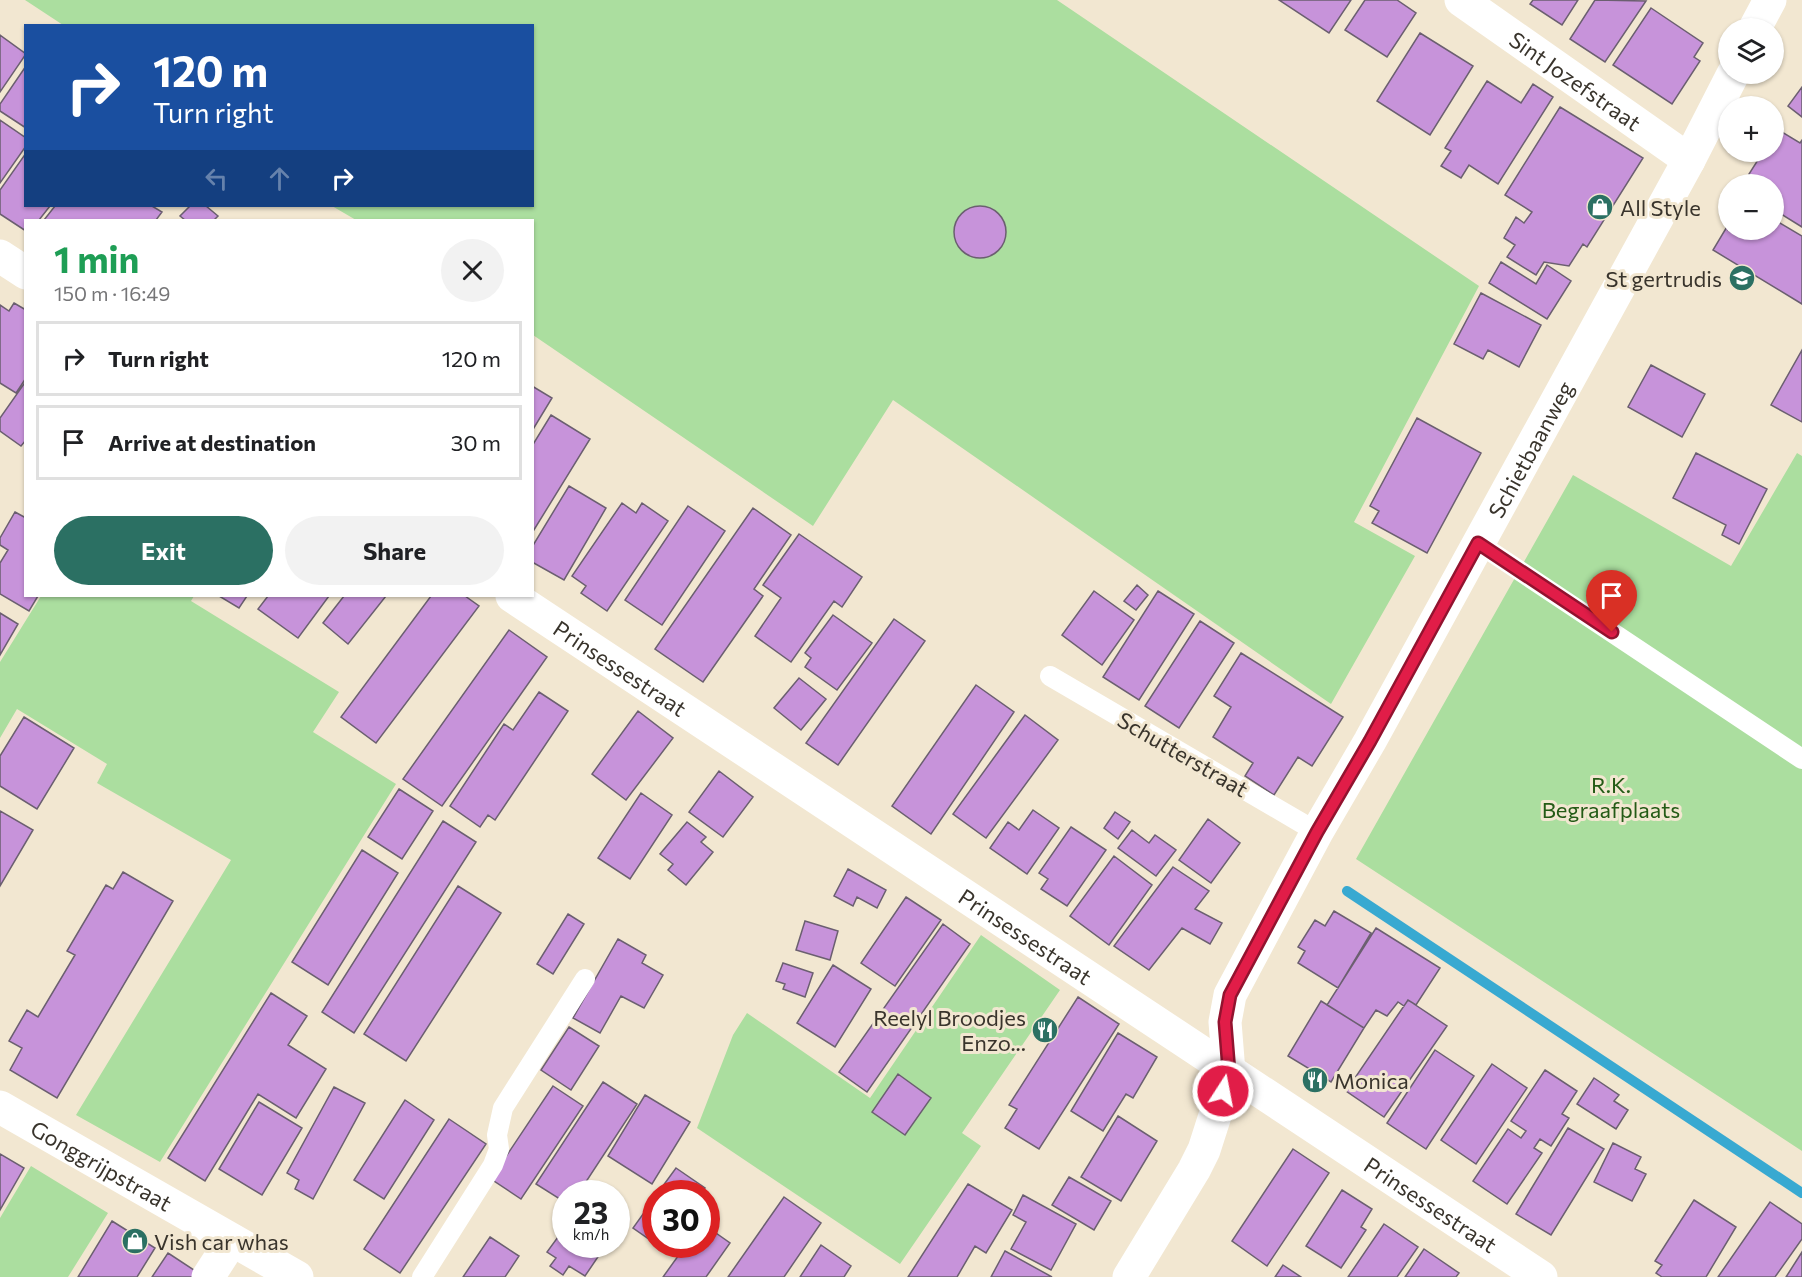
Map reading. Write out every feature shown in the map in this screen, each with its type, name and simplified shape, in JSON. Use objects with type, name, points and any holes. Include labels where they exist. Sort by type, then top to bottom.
[{"type":"street","name":"Sint Jozefstraat","points":[[1461,0],[1689,160]]},
{"type":"street","points":[[1760,18],[1770,0]]},
{"type":"street","name":"Schietbaanweg","points":[[1129,1277],[1204,1150],[1229,1072],[1225,1022],[1230,995],[1317,832],[1370,741],[1689,160],[1728,84]]},
{"type":"street","points":[[0,256],[24,272]]},
{"type":"street","name":"Prinsessestraat","points":[[514,597],[1541,1277]]},
{"type":"street","name":"Gonggrijpstraat","points":[[0,1107],[297,1277]]},
{"type":"street","points":[[208,1277],[232,1240]]},
{"type":"lane","points":[[1478,543],[1802,759]]},
{"type":"lane","name":"Schutterstraat","points":[[1050,676],[1317,832]]},
{"type":"lane","points":[[422,1277],[493,1165],[499,1149],[497,1135],[503,1108],[585,979]]},
{"type":"green space","points":[[25,0],[1057,0],[1479,286],[1354,522],[1415,556],[1331,704],[893,400],[813,526],[534,336],[534,219],[354,219],[334,207],[534,207],[534,24],[61,24]]},
{"type":"green space","name":"R.K. Begraafplaats","points":[[1797,453],[1802,456],[1802,1151],[1356,859],[1573,475],[1731,566]]},
{"type":"green space","points":[[40,597],[193,597],[191,601],[339,692],[313,732],[396,784],[160,1162],[76,1115],[231,860],[97,783],[107,764],[17,709],[0,738],[0,662]]},
{"type":"green space","points":[[981,935],[1060,990],[962,1133],[981,1146],[900,1264],[697,1128],[733,1035],[747,1013],[870,1098]]},
{"type":"green space","points":[[31,1166],[108,1213],[68,1277],[0,1277],[0,1218]]},
{"type":"building","points":[[1279,0],[1351,0],[1329,33]]},
{"type":"building","points":[[1365,0],[1397,0],[1416,13],[1387,57],[1345,30]]},
{"type":"building","points":[[1533,0],[1578,0],[1562,25],[1530,4]]},
{"type":"building","points":[[1595,0],[1646,1],[1605,62],[1570,39]]},
{"type":"building","points":[[1651,8],[1703,43],[1694,57],[1700,61],[1672,104],[1613,65]]},
{"type":"building","points":[[1420,33],[1473,66],[1430,135],[1377,101]]},
{"type":"building","points":[[0,35],[24,53],[24,57],[0,92]]},
{"type":"building","points":[[24,69],[24,127],[0,111],[0,104]]},
{"type":"building","points":[[1487,81],[1521,103],[1533,84],[1553,97],[1498,184],[1469,165],[1461,178],[1441,166],[1451,151],[1445,148]]},
{"type":"building","points":[[1802,87],[1802,117],[1788,106]]},
{"type":"building","points":[[1560,107],[1643,158],[1587,247],[1583,244],[1569,266],[1544,262],[1536,275],[1507,257],[1515,245],[1504,238],[1516,217],[1524,223],[1532,212],[1505,195]]},
{"type":"building","points":[[0,120],[24,137],[24,149],[0,183]]},
{"type":"building","points":[[1784,133],[1800,143],[1802,140],[1802,227],[1784,216],[1784,174],[1749,174],[1757,162],[1784,162]]},
{"type":"building","points":[[24,156],[24,207],[49,207],[40,219],[24,219],[24,230],[0,214],[0,190]]},
{"type":"building","points":[[980,206],[994,210],[1002,218],[1006,232],[1002,246],[994,254],[980,258],[966,254],[958,246],[954,232],[958,218],[966,210]]},
{"type":"building","points":[[54,207],[154,207],[162,212],[157,219],[45,219]]},
{"type":"building","points":[[189,207],[207,207],[218,216],[215,219],[184,219],[180,216]]},
{"type":"building","points":[[1784,225],[1802,236],[1802,304],[1713,250],[1719,240],[1784,240]]},
{"type":"building","points":[[1501,262],[1536,284],[1547,265],[1571,281],[1547,319],[1489,283]]},
{"type":"building","points":[[1481,293],[1541,325],[1519,367],[1488,350],[1483,359],[1454,344]]},
{"type":"building","points":[[14,303],[24,309],[24,381],[16,393],[0,383],[0,305],[9,311]]},
{"type":"building","points":[[1802,350],[1802,422],[1771,405]]},
{"type":"building","points":[[1651,365],[1705,394],[1682,437],[1628,407]]},
{"type":"building","points":[[24,384],[24,442],[21,446],[0,431],[0,418]]},
{"type":"building","points":[[534,387],[552,398],[534,428]]},
{"type":"building","points":[[551,415],[590,439],[534,530],[534,443]]},
{"type":"building","points":[[1417,418],[1481,453],[1427,553],[1372,523],[1379,511],[1370,506]]},
{"type":"building","points":[[1696,453],[1767,489],[1739,544],[1722,535],[1726,525],[1673,498]]},
{"type":"building","points":[[569,486],[606,508],[564,580],[534,563],[534,544]]},
{"type":"building","points":[[622,503],[636,513],[642,503],[668,521],[607,611],[581,593],[586,586],[572,576]]},
{"type":"building","points":[[688,506],[725,531],[662,625],[625,600]]},
{"type":"building","points":[[753,508],[791,535],[754,589],[763,596],[703,682],[655,649]]},
{"type":"building","points":[[15,512],[24,517],[24,597],[37,597],[29,611],[0,594],[0,563],[8,550],[0,545],[0,538]]},
{"type":"building","points":[[799,534],[862,577],[842,607],[834,601],[791,662],[755,636],[781,598],[763,585]]},
{"type":"building","points":[[1137,585],[1148,595],[1136,610],[1124,601]]},
{"type":"building","points":[[1094,591],[1134,620],[1102,665],[1062,635]]},
{"type":"building","points":[[1158,591],[1194,614],[1139,700],[1103,677]]},
{"type":"building","points":[[221,597],[246,597],[239,608]]},
{"type":"building","points":[[267,597],[328,597],[298,638],[258,609]]},
{"type":"building","points":[[343,597],[385,597],[348,644],[323,623]]},
{"type":"building","points":[[430,597],[466,597],[479,606],[376,743],[341,717]]},
{"type":"building","points":[[0,613],[18,624],[0,655]]},
{"type":"building","points":[[833,615],[872,643],[837,690],[805,667],[811,658],[805,653]]},
{"type":"building","points":[[894,619],[925,641],[838,765],[806,743]]},
{"type":"building","points":[[1200,621],[1234,643],[1179,728],[1145,706]]},
{"type":"building","points":[[509,630],[547,657],[442,806],[403,779]]},
{"type":"building","points":[[1241,653],[1343,717],[1312,766],[1298,757],[1274,795],[1245,776],[1253,763],[1213,737],[1231,707],[1214,696]]},
{"type":"building","points":[[799,678],[826,699],[801,730],[774,708]]},
{"type":"building","points":[[976,685],[1014,712],[931,834],[892,806]]},
{"type":"building","points":[[539,692],[568,711],[495,820],[488,815],[480,827],[450,806],[504,724],[513,730]]},
{"type":"building","points":[[638,711],[673,738],[626,800],[592,774]]},
{"type":"building","points":[[1025,715],[1058,740],[986,838],[953,814]]},
{"type":"building","points":[[24,717],[74,748],[37,809],[0,786],[0,756]]},
{"type":"building","points":[[719,771],[753,797],[723,837],[689,812]]},
{"type":"building","points":[[399,789],[433,811],[402,859],[368,837]]},
{"type":"building","points":[[641,793],[672,815],[630,879],[598,858]]},
{"type":"building","points":[[1033,810],[1059,828],[1027,874],[990,848],[1008,822],[1019,830]]},
{"type":"building","points":[[0,811],[33,830],[0,886]]},
{"type":"building","points":[[1115,812],[1130,822],[1118,839],[1104,828]]},
{"type":"building","points":[[1208,819],[1240,843],[1211,883],[1179,860]]},
{"type":"building","points":[[443,821],[476,842],[354,1033],[322,1012]]},
{"type":"building","points":[[687,822],[706,837],[701,842],[713,852],[686,885],[668,870],[673,864],[660,854]]},
{"type":"building","points":[[1071,827],[1106,850],[1067,906],[1041,889],[1048,879],[1039,873]]},
{"type":"building","points":[[1132,830],[1149,843],[1155,835],[1176,850],[1156,876],[1118,848]]},
{"type":"building","points":[[362,850],[398,873],[328,985],[292,962]]},
{"type":"building","points":[[1114,856],[1152,885],[1109,945],[1070,916]]},
{"type":"building","points":[[1173,867],[1209,891],[1195,909],[1222,923],[1210,944],[1182,928],[1149,970],[1114,946]]},
{"type":"building","points":[[848,869],[886,890],[877,908],[857,897],[853,906],[834,896]]},
{"type":"building","points":[[123,872],[173,901],[57,1098],[10,1070],[22,1048],[9,1041],[27,1010],[38,1017],[75,955],[67,951],[106,885],[113,889]]},
{"type":"building","points":[[458,886],[501,913],[406,1061],[364,1034]]},
{"type":"building","points":[[906,897],[941,920],[895,986],[861,963]]},
{"type":"building","points":[[1334,911],[1371,933],[1338,988],[1298,963],[1305,951],[1298,947],[1315,920],[1325,926]]},
{"type":"building","points":[[568,914],[584,924],[553,974],[537,964]]},
{"type":"building","points":[[805,921],[838,931],[830,960],[796,950]]},
{"type":"building","points":[[943,924],[970,944],[867,1092],[839,1072]]},
{"type":"building","points":[[1376,928],[1440,968],[1416,1005],[1408,1000],[1404,1006],[1398,1002],[1387,1016],[1376,1010],[1364,1028],[1327,1005]]},
{"type":"building","points":[[618,939],[646,955],[642,963],[663,975],[644,1008],[621,996],[600,1033],[573,1018]]},
{"type":"building","points":[[783,963],[813,973],[805,997],[783,989],[785,984],[776,981]]},
{"type":"building","points":[[833,965],[871,989],[835,1047],[797,1023]]},
{"type":"building","points":[[271,993],[307,1016],[288,1045],[326,1069],[296,1118],[258,1094],[205,1181],[168,1158]]},
{"type":"building","points":[[1078,997],[1119,1024],[1039,1149],[1005,1128],[1017,1109],[1009,1105]]},
{"type":"building","points":[[1408,1000],[1447,1026],[1384,1117],[1346,1091]]},
{"type":"building","points":[[1321,1001],[1364,1028],[1331,1082],[1288,1056]]},
{"type":"building","points":[[569,1027],[599,1046],[571,1090],[541,1070]]},
{"type":"building","points":[[1118,1033],[1157,1057],[1133,1098],[1126,1094],[1103,1131],[1071,1111]]},
{"type":"building","points":[[1435,1050],[1474,1076],[1426,1149],[1387,1123]]},
{"type":"building","points":[[1492,1064],[1527,1088],[1476,1164],[1441,1140]]},
{"type":"building","points":[[1545,1070],[1577,1091],[1562,1114],[1569,1118],[1551,1146],[1540,1139],[1534,1148],[1542,1153],[1507,1204],[1473,1181],[1508,1129],[1521,1138],[1526,1131],[1511,1121]]},
{"type":"building","points":[[898,1074],[931,1098],[905,1135],[872,1112]]},
{"type":"building","points":[[1594,1078],[1619,1095],[1614,1101],[1628,1110],[1616,1129],[1577,1104]]},
{"type":"building","points":[[603,1082],[637,1104],[587,1180],[552,1180],[552,1194],[536,1184]]},
{"type":"building","points":[[553,1086],[583,1106],[521,1199],[491,1179]]},
{"type":"building","points":[[334,1087],[365,1103],[313,1199],[295,1189],[299,1180],[287,1173]]},
{"type":"building","points":[[645,1095],[690,1122],[654,1180],[646,1180],[608,1156]]},
{"type":"building","points":[[405,1100],[434,1120],[384,1199],[354,1180]]},
{"type":"building","points":[[259,1102],[302,1128],[262,1195],[219,1169]]},
{"type":"building","points":[[1118,1116],[1157,1141],[1121,1201],[1081,1177]]},
{"type":"building","points":[[449,1119],[486,1144],[400,1273],[364,1249]]},
{"type":"building","points":[[1568,1128],[1604,1149],[1551,1235],[1516,1214]]},
{"type":"building","points":[[1613,1143],[1641,1157],[1635,1169],[1646,1174],[1632,1201],[1594,1182]]},
{"type":"building","points":[[1293,1149],[1329,1173],[1267,1266],[1232,1241]]},
{"type":"building","points":[[0,1154],[24,1168],[0,1210]]},
{"type":"building","points":[[676,1168],[693,1180],[667,1180]]},
{"type":"building","points":[[1069,1177],[1111,1201],[1094,1230],[1052,1205]]},
{"type":"building","points":[[968,1184],[1012,1210],[986,1253],[975,1246],[957,1277],[908,1277]]},
{"type":"building","points":[[1342,1190],[1372,1209],[1361,1227],[1366,1230],[1341,1268],[1306,1246]]},
{"type":"building","points":[[1023,1195],[1076,1224],[1051,1270],[1011,1249],[1026,1222],[1013,1215]]},
{"type":"building","points":[[784,1197],[821,1223],[784,1277],[728,1277]]},
{"type":"building","points":[[1694,1200],[1736,1227],[1706,1277],[1662,1277],[1656,1273],[1662,1265],[1655,1261]]},
{"type":"building","points":[[1770,1202],[1802,1224],[1802,1239],[1775,1277],[1718,1277]]},
{"type":"building","points":[[642,1215],[642,1234],[633,1228]]},
{"type":"building","points":[[112,1221],[155,1248],[137,1277],[78,1277]]},
{"type":"building","points":[[1384,1224],[1418,1247],[1397,1277],[1348,1277]]},
{"type":"building","points":[[720,1236],[730,1243],[720,1257]]},
{"type":"building","points":[[490,1237],[519,1256],[505,1277],[463,1277]]},
{"type":"building","points":[[552,1245],[552,1255],[547,1252]]},
{"type":"building","points":[[821,1245],[851,1266],[844,1277],[800,1277]]},
{"type":"building","points":[[1424,1249],[1459,1273],[1456,1277],[1405,1277]]},
{"type":"building","points":[[1005,1251],[1052,1277],[991,1277]]},
{"type":"building","points":[[1802,1252],[1802,1277],[1786,1277]]},
{"type":"building","points":[[168,1253],[200,1274],[198,1277],[152,1277]]},
{"type":"building","points":[[556,1258],[597,1258],[585,1276],[569,1266],[563,1275],[550,1266]]},
{"type":"building","points":[[677,1258],[719,1258],[706,1277],[663,1277]]},
{"type":"building","points":[[1283,1265],[1301,1277],[1275,1277]]},
{"type":"waterway","points":[[1347,891],[1802,1193]]},
{"type":"place","name":"All Style","points":[[1600,207]]},
{"type":"place","name":"St gertrudis","points":[[1742,278]]},
{"type":"place","name":"Reelyl Broodjes Enzo...","points":[[1045,1030]]},
{"type":"place","name":"Monica","points":[[1315,1080]]},
{"type":"place","name":"Vish car whas","points":[[135,1241]]},
{"type":"route","points":[[1223,1091],[1229,1072],[1225,1022],[1230,995],[1317,832],[1370,741],[1478,543],[1612,632]]}]
